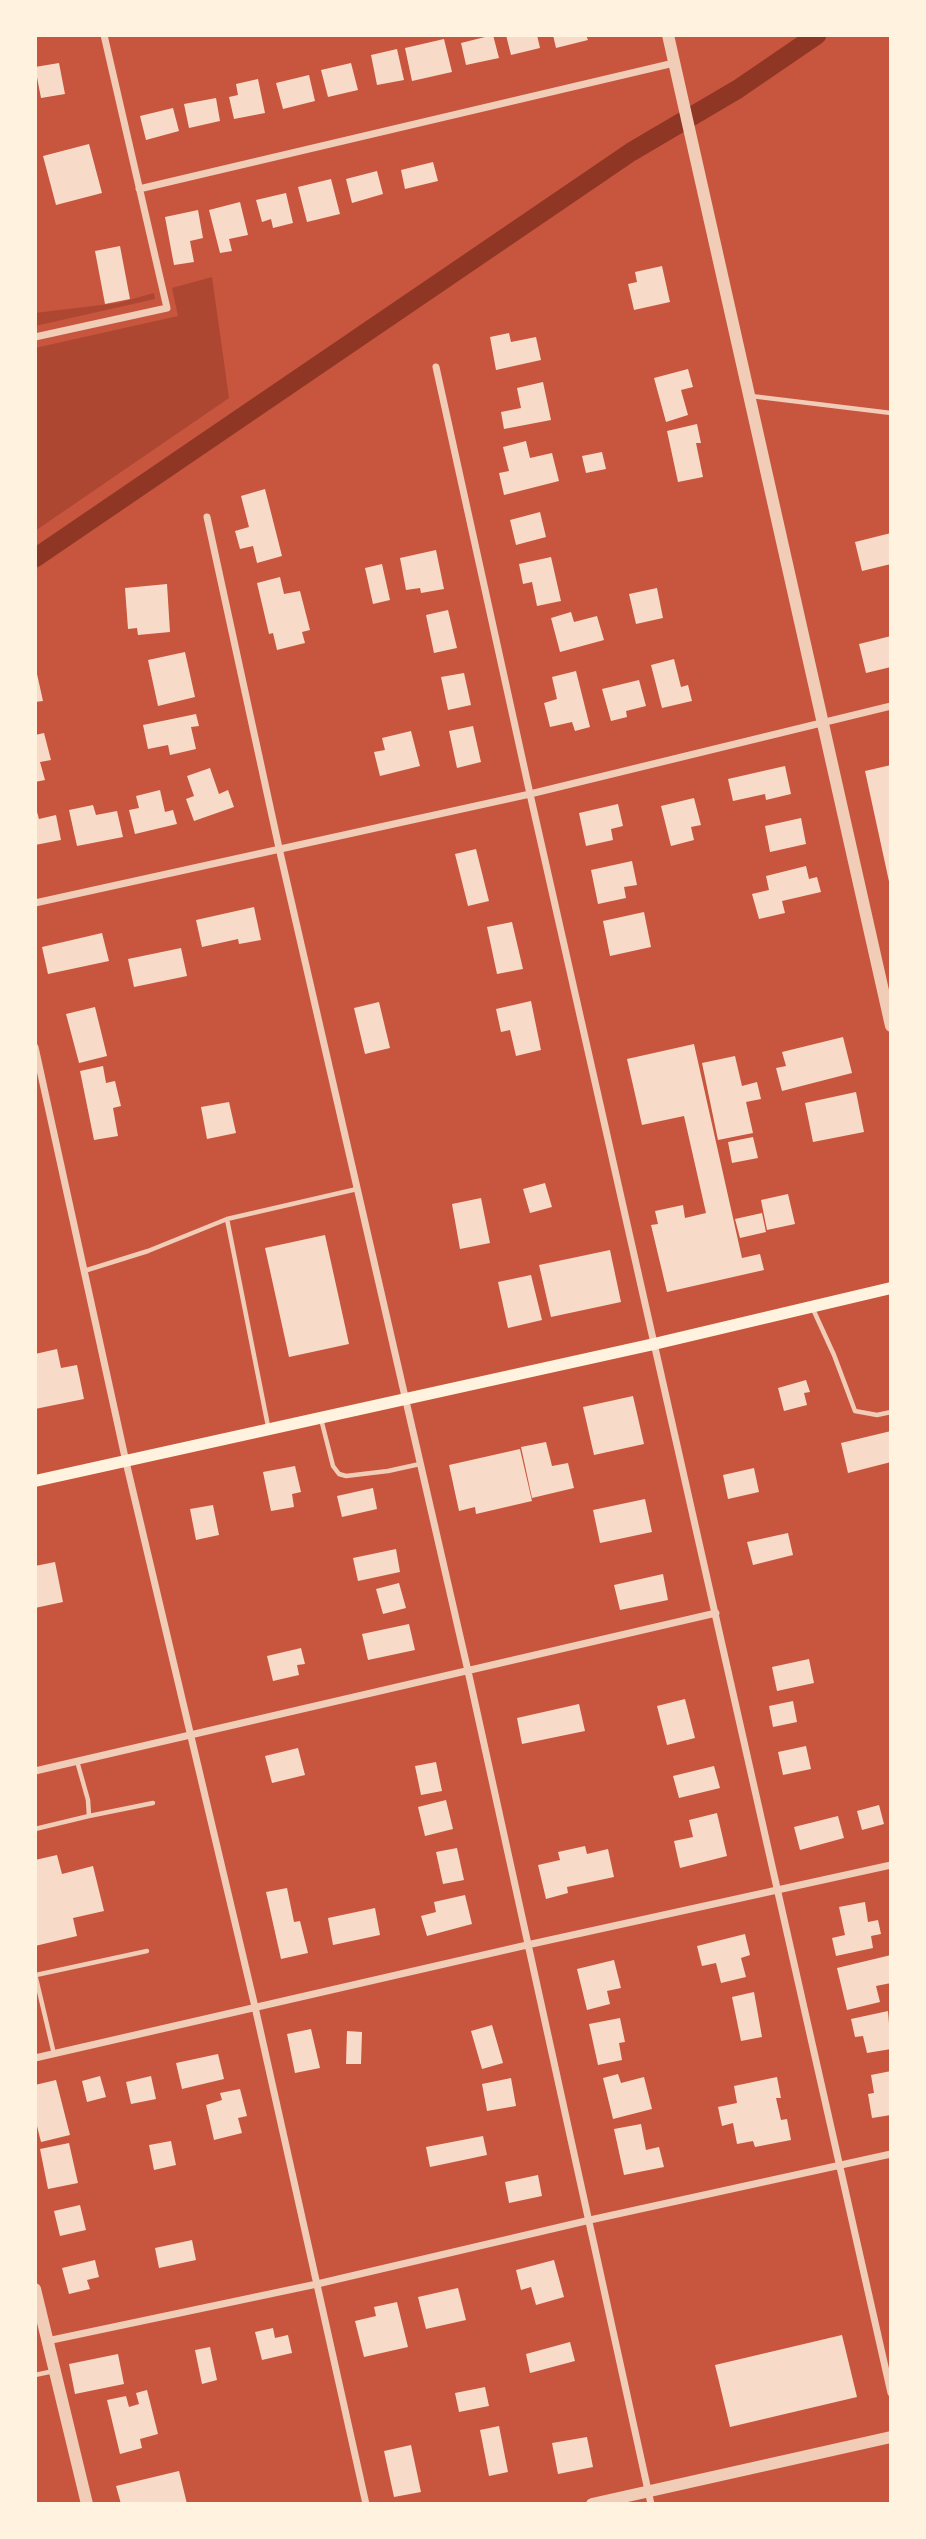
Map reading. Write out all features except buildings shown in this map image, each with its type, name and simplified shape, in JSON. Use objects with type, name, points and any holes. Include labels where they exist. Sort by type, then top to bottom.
[{"type":"main road","points":[[35,1480],[654,1344],[891,1288]]},
{"type":"street","points":[[35,337],[167,308],[104,35]]},
{"type":"street","points":[[668,35],[891,1026]]},
{"type":"street","points":[[139,189],[674,63]]},
{"type":"street","points":[[436,367],[891,2393]]},
{"type":"street","points":[[207,517],[279,848],[468,1671],[650,2498]]},
{"type":"street","points":[[35,903],[530,793],[891,706]]},
{"type":"street","points":[[35,1047],[126,1462],[255,2007],[366,2504]]},
{"type":"street","points":[[35,1771],[716,1613]]},
{"type":"street","points":[[35,2058],[891,1865]]},
{"type":"street","points":[[47,2340],[317,2284],[590,2220],[891,2154]]},
{"type":"street","points":[[35,2289],[87,2504]]},
{"type":"street","points":[[592,2504],[650,2498],[891,2437]]},
{"type":"lane","points":[[750,396],[891,413]]},
{"type":"lane","points":[[84,1271],[148,1251],[227,1219],[357,1189]]},
{"type":"lane","points":[[227,1219],[269,1430]]},
{"type":"lane","points":[[811,1307],[834,1355],[855,1411],[877,1415],[891,1412]]},
{"type":"lane","points":[[321,1418],[333,1466],[339,1474],[346,1476],[388,1471],[420,1464]]},
{"type":"lane","points":[[77,1762],[88,1800],[89,1816]]},
{"type":"lane","points":[[35,1829],[153,1803]]},
{"type":"lane","points":[[54,2053],[35,1974],[147,1951]]},
{"type":"lane","points":[[35,2375],[54,2371]]},
{"type":"shaded area","points":[[212,277],[229,398],[35,531],[35,348],[178,316],[172,288]]},
{"type":"shaded area","points":[[154,293],[155,299],[35,326],[35,313],[118,303]]},
{"type":"waterway","points":[[35,558],[631,152],[738,89],[817,35]]}]
